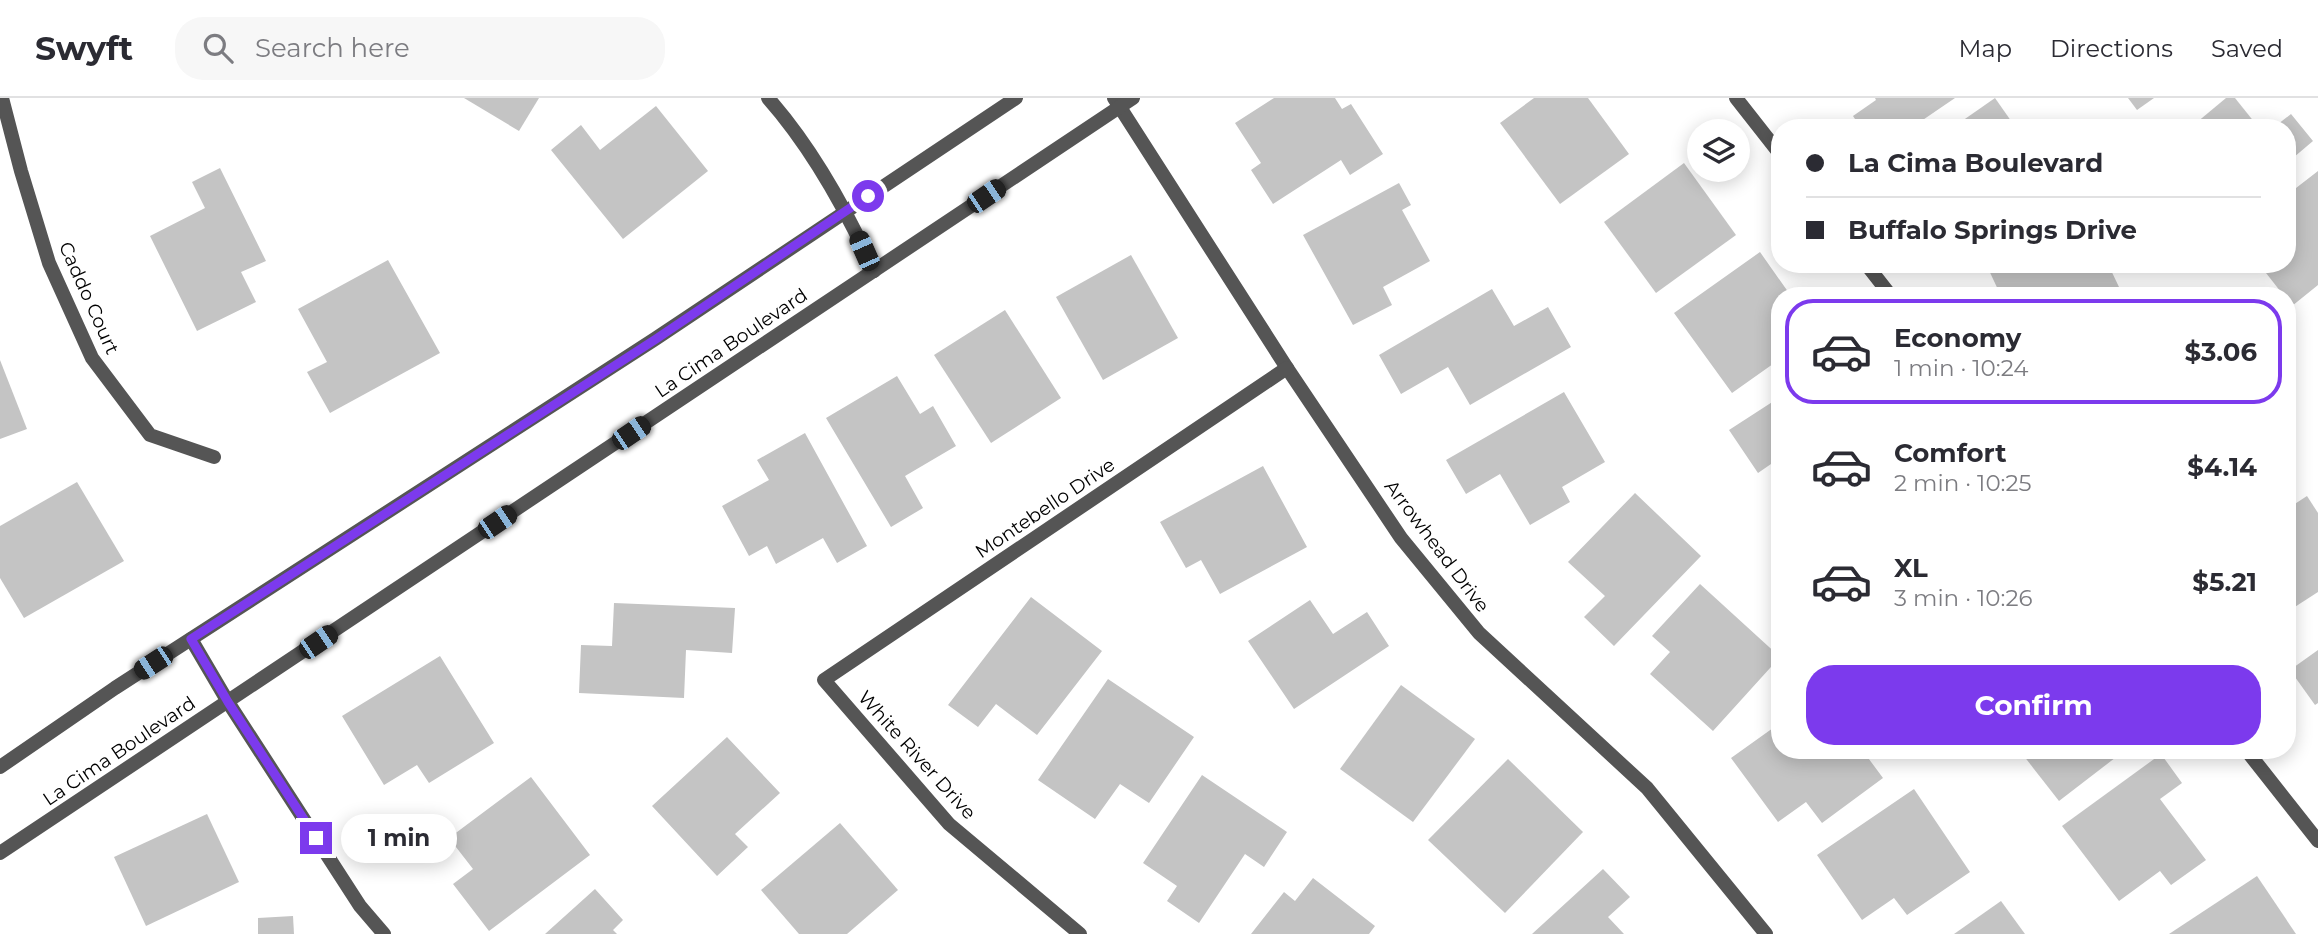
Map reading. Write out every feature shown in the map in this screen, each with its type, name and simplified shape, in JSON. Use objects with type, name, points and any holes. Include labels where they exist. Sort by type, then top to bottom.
[{"type":"street","name":"Caddo Court","points":[[2,98],[49,263],[92,358],[150,435],[214,457]]},
{"type":"street","points":[[768,98],[790,122],[846,210],[874,271]]},
{"type":"street","points":[[0,767],[191,639],[656,339],[1016,98]]},
{"type":"street","name":"La Cima Boulevard","points":[[0,853],[874,271],[1117,102],[1133,98]]},
{"type":"street","points":[[1736,98],[1771,143]]},
{"type":"street","name":"Arrowhead Drive","points":[[1117,102],[1287,368],[1401,538],[1479,633],[1647,788],[1766,934]]},
{"type":"street","points":[[1873,273],[1884,287]]},
{"type":"street","name":"Montebello Drive","points":[[824,680],[1287,368]]},
{"type":"street","points":[[191,639],[228,702],[360,906],[384,934]]},
{"type":"street","name":"White River Drive","points":[[824,680],[950,824],[1080,934]]},
{"type":"street","points":[[2253,759],[2318,841]]},
{"type":"building","points":[[464,98],[539,98],[519,131]]},
{"type":"building","points":[[1274,98],[1335,98],[1342,109],[1351,104],[1383,154],[1350,175],[1341,160],[1273,204],[1251,170],[1261,163],[1235,123]]},
{"type":"building","points":[[1534,98],[1588,98],[1629,154],[1560,204],[1500,123]]},
{"type":"building","points":[[1875,98],[1955,98],[1924,119],[1855,119],[1853,116],[1876,100]]},
{"type":"building","points":[[1995,98],[2010,119],[1965,119]]},
{"type":"building","points":[[2128,98],[2154,98],[2137,110]]},
{"type":"building","points":[[2226,98],[2235,98],[2252,119],[2201,119]]},
{"type":"building","points":[[656,106],[708,171],[623,239],[551,150],[581,125],[600,150]]},
{"type":"building","points":[[2296,120],[2313,141],[2296,155]]},
{"type":"building","points":[[1684,163],[1687,167],[1687,182],[1698,182],[1736,235],[1656,293],[1604,222]]},
{"type":"building","points":[[220,168],[266,261],[241,272],[256,302],[197,331],[150,236],[205,208],[192,182]]},
{"type":"building","points":[[2318,171],[2318,285],[2296,303],[2296,287],[2277,287],[2266,273],[2296,273],[2296,188]]},
{"type":"building","points":[[1399,183],[1411,205],[1402,210],[1430,261],[1383,287],[1392,305],[1353,325],[1303,235]]},
{"type":"building","points":[[1760,252],[1771,268],[1771,273],[1775,273],[1785,287],[1771,287],[1771,365],[1732,393],[1674,313]]},
{"type":"building","points":[[1131,255],[1178,338],[1103,380],[1056,297]]},
{"type":"building","points":[[388,260],[440,353],[330,413],[307,372],[327,362],[298,309]]},
{"type":"building","points":[[1990,273],[2112,273],[2119,287],[1997,287]]},
{"type":"building","points":[[1492,289],[1514,326],[1548,307],[1571,347],[1470,405],[1448,367],[1401,394],[1379,355]]},
{"type":"building","points":[[1005,310],[1061,398],[991,443],[934,355]]},
{"type":"building","points":[[0,360],[27,429],[0,439]]},
{"type":"building","points":[[897,376],[920,414],[933,406],[956,446],[905,476],[923,508],[891,527],[826,418]]},
{"type":"building","points":[[1564,392],[1605,462],[1562,487],[1570,502],[1530,525],[1500,474],[1466,494],[1446,460]]},
{"type":"building","points":[[1771,403],[1771,464],[1758,473],[1729,430]]},
{"type":"building","points":[[805,433],[867,546],[837,563],[823,538],[776,564],[767,546],[749,556],[722,506],[769,480],[757,460]]},
{"type":"building","points":[[1263,466],[1307,547],[1220,594],[1201,560],[1186,568],[1160,522]]},
{"type":"building","points":[[77,482],[124,561],[24,618],[0,578],[0,526]]},
{"type":"building","points":[[1635,493],[1701,556],[1614,646],[1584,617],[1605,596],[1568,562]]},
{"type":"building","points":[[2307,496],[2318,513],[2318,592],[2296,606],[2296,503]]},
{"type":"building","points":[[1700,584],[1771,649],[1771,667],[1713,731],[1650,674],[1670,652],[1652,636]]},
{"type":"building","points":[[1031,597],[1102,651],[1037,735],[996,704],[978,727],[948,705]]},
{"type":"building","points":[[1310,600],[1333,634],[1367,612],[1389,646],[1294,709],[1248,641]]},
{"type":"building","points":[[614,603],[735,608],[732,653],[686,650],[684,698],[579,693],[581,645],[612,646]]},
{"type":"building","points":[[2318,650],[2318,703],[2315,705],[2296,678],[2296,666]]},
{"type":"building","points":[[440,656],[494,743],[429,783],[417,765],[384,785],[342,716]]},
{"type":"building","points":[[1108,679],[1194,737],[1149,803],[1120,784],[1095,819],[1038,780]]},
{"type":"building","points":[[1401,685],[1475,739],[1413,822],[1340,769]]},
{"type":"building","points":[[1771,729],[1771,759],[1869,759],[1883,778],[1822,823],[1806,802],[1778,822],[1731,758]]},
{"type":"building","points":[[727,737],[780,793],[735,834],[748,847],[717,876],[652,806]]},
{"type":"building","points":[[1508,759],[1583,832],[1505,913],[1428,840]]},
{"type":"building","points":[[2026,759],[2114,759],[2059,801]]},
{"type":"building","points":[[2154,759],[2165,759],[2182,783],[2160,799],[2206,860],[2171,885],[2160,871],[2119,901],[2062,826]]},
{"type":"building","points":[[1202,775],[1287,832],[1264,867],[1245,854],[1199,923],[1167,901],[1177,886],[1143,863]]},
{"type":"building","points":[[531,777],[590,855],[489,931],[453,884],[473,869],[449,838]]},
{"type":"building","points":[[1914,789],[1970,872],[1907,915],[1894,898],[1862,920],[1817,855]]},
{"type":"building","points":[[207,814],[239,882],[146,926],[114,857]]},
{"type":"building","points":[[840,823],[898,890],[847,934],[799,934],[761,890]]},
{"type":"building","points":[[1603,869],[1630,897],[1608,917],[1624,934],[1532,934]]},
{"type":"building","points":[[2257,876],[2296,934],[2169,934]]},
{"type":"building","points":[[1313,878],[1375,926],[1369,934],[1251,934],[1284,892],[1295,901]]},
{"type":"building","points":[[595,889],[623,920],[613,930],[617,934],[545,934]]},
{"type":"building","points":[[2001,901],[2025,934],[1954,934]]},
{"type":"building","points":[[293,916],[294,934],[258,934],[258,918]]},
{"type":"route","points":[[316,838],[228,702],[191,639],[656,339],[868,196]]}]
